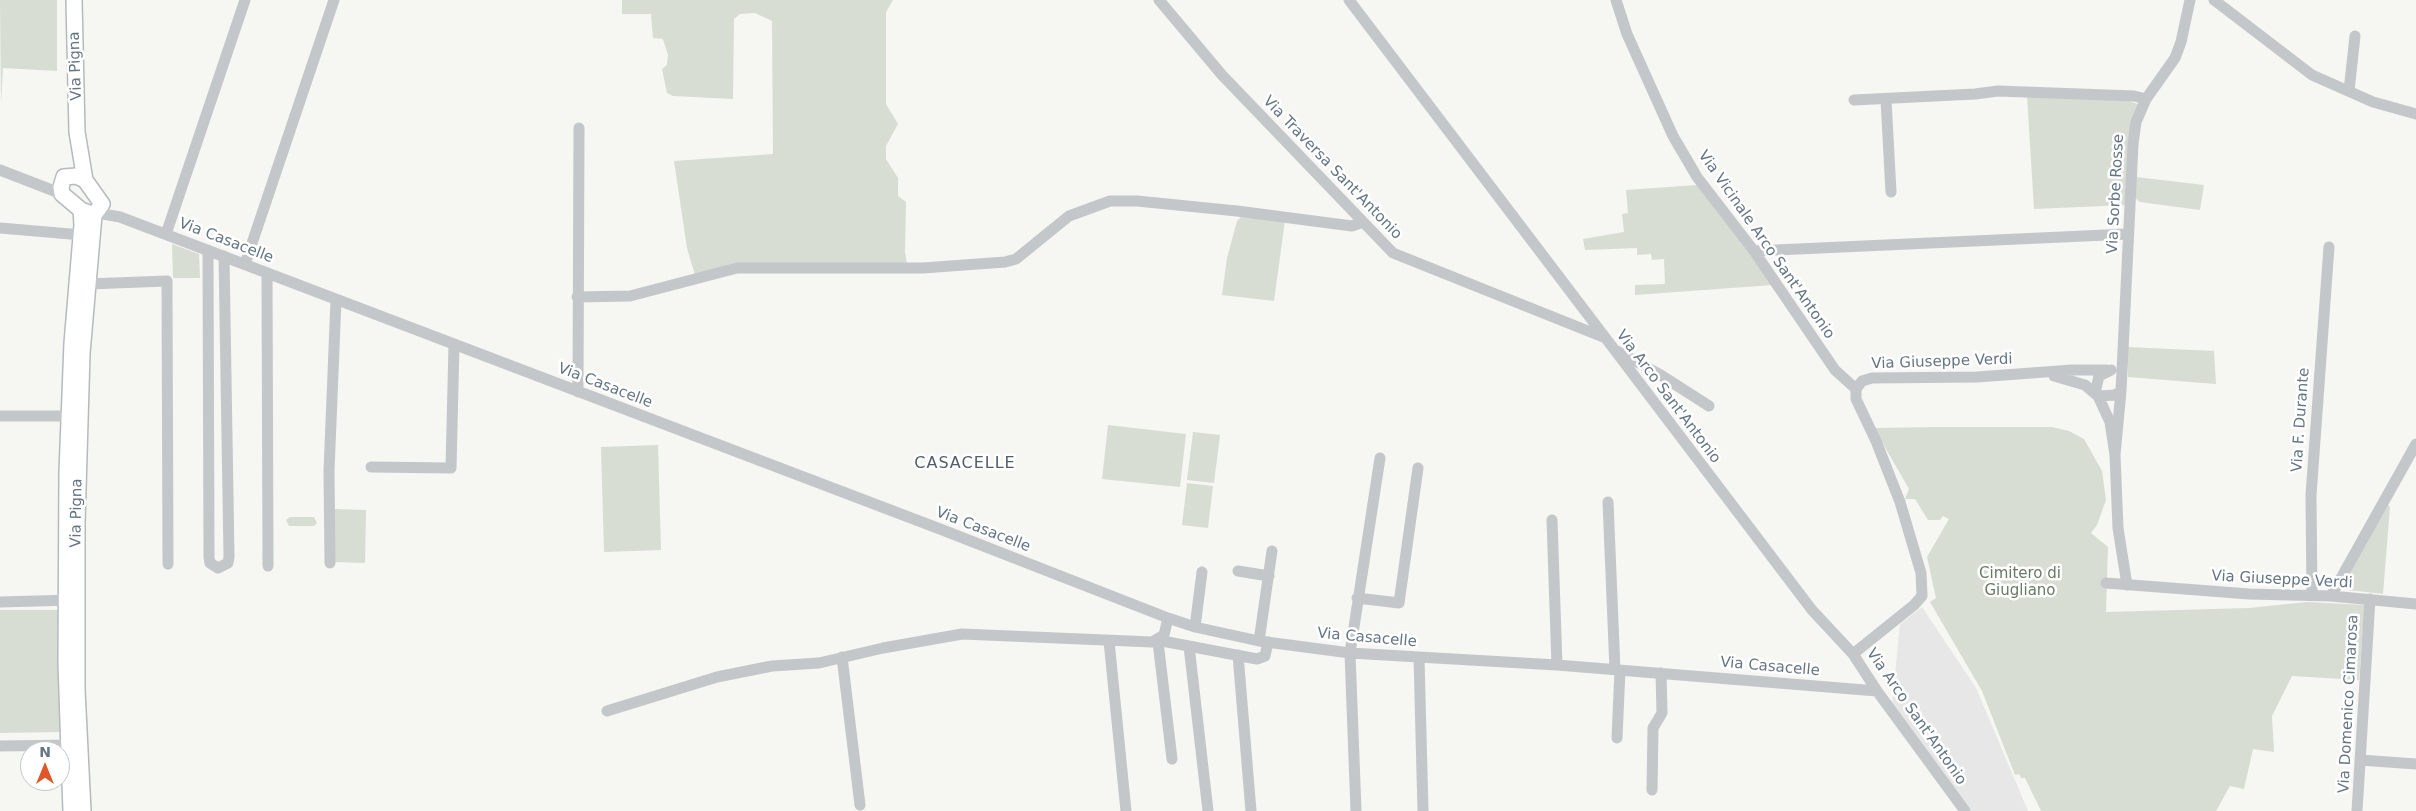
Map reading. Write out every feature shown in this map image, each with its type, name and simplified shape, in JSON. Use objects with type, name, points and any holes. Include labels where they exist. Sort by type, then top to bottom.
[{"type":"main road","name":"Via Pigna","points":[[74,0],[77,132],[85,180]]},
{"type":"main road","name":"Via Pigna","points":[[62,194],[60,187],[72,166],[77,132]]},
{"type":"main road","points":[[66,177],[76,176],[85,180],[93,211],[82,235],[72,343],[69,416],[71,600]]},
{"type":"main road","points":[[62,194],[93,211]]},
{"type":"main road","name":"Via Pigna","points":[[82,811],[74,745],[71,600],[93,211]]},
{"type":"main road","points":[[71,811],[74,745]]},
{"type":"street","points":[[166,234],[245,0]]},
{"type":"street","points":[[245,264],[334,0]]},
{"type":"street","name":"Via Traversa Sant'Antonio","points":[[1159,0],[1222,76],[1393,253],[1604,338]]},
{"type":"street","name":"Via Arco Sant'Antonio","points":[[1349,0],[1612,349],[1812,610],[1853,654],[1877,691],[1964,811]]},
{"type":"street","name":"Via Vicinale Arco Sant'Antonio","points":[[1616,0],[1627,34],[1673,136],[1697,177],[1754,251],[1834,370],[1856,388]]},
{"type":"street","name":"Via Sorbe Rosse","points":[[2122,373],[2133,144],[2136,122],[2146,99],[2175,58],[2181,42],[2190,0]]},
{"type":"street","points":[[2218,1],[2312,75],[2373,102],[2416,114]]},
{"type":"street","points":[[2349,91],[2355,36]]},
{"type":"street","points":[[1854,100],[1886,100],[1998,91],[2134,96],[2146,99]]},
{"type":"street","points":[[1886,100],[1891,192]]},
{"type":"street","points":[[578,392],[579,128]]},
{"type":"street","points":[[0,170],[62,194]]},
{"type":"street","points":[[34,182],[55,181],[66,177]]},
{"type":"street","points":[[577,297],[630,296],[737,268],[923,268],[1005,262],[1016,259],[1069,216],[1110,201],[1137,201],[1238,211],[1352,226],[1363,222]]},
{"type":"street","name":"Via Casacelle","points":[[93,211],[120,217],[166,234],[940,529],[1168,618],[1196,627],[1263,642],[1350,653],[1557,665],[1877,691]]},
{"type":"street","points":[[0,228],[82,235]]},
{"type":"street","points":[[1754,251],[2128,234]]},
{"type":"street","name":"Via F. Durante","points":[[2312,595],[2311,495],[2328,247]]},
{"type":"street","points":[[208,250],[209,558],[210,563],[218,568],[228,563],[229,558],[224,256]]},
{"type":"street","points":[[267,273],[268,566]]},
{"type":"street","points":[[88,284],[167,281],[168,564]]},
{"type":"street","points":[[330,563],[329,471],[336,300]]},
{"type":"street","points":[[371,466],[451,468],[454,345]]},
{"type":"street","points":[[1612,349],[1659,374],[1709,406]]},
{"type":"street","points":[[2115,455],[2122,373],[2107,370],[2099,376],[2097,394],[2110,422],[2115,455],[2118,528],[2126,585]]},
{"type":"street","name":"Via Giuseppe Verdi","points":[[1853,654],[1914,605],[1922,596],[1921,573],[1900,502],[1876,441],[1856,399],[1856,388],[1862,381],[1872,378],[2107,370]]},
{"type":"street","name":"Via Giuseppe Verdi","points":[[2043,373],[2069,379],[2097,394]]},
{"type":"street","points":[[2097,394],[2116,395],[2122,390]]},
{"type":"street","points":[[0,416],[69,416]]},
{"type":"street","points":[[2331,596],[2416,444]]},
{"type":"street","points":[[1356,811],[1350,653],[1380,458]]},
{"type":"street","points":[[1357,598],[1399,603],[1418,468]]},
{"type":"street","points":[[1608,502],[1618,670],[1618,738]]},
{"type":"street","points":[[1552,520],[1557,665]]},
{"type":"street","points":[[607,711],[717,677],[772,666],[819,663],[962,634],[1109,641],[1158,641],[1263,658],[1268,576],[1272,551]]},
{"type":"street","points":[[1238,570],[1268,576]]},
{"type":"street","points":[[1196,627],[1202,572]]},
{"type":"street","name":"Via Giuseppe Verdi","points":[[2106,583],[2249,594],[2331,596],[2416,604]]},
{"type":"street","name":"Via Domenico Cimarosa","points":[[2357,811],[2370,599]]},
{"type":"street","points":[[0,602],[71,600]]},
{"type":"street","points":[[1158,641],[1164,635],[1168,618]]},
{"type":"street","points":[[1109,641],[1126,811]]},
{"type":"street","points":[[1158,641],[1172,760]]},
{"type":"street","points":[[1189,646],[1208,811]]},
{"type":"street","points":[[1238,655],[1251,811]]},
{"type":"street","points":[[842,657],[860,805]]},
{"type":"street","points":[[1419,658],[1423,811]]},
{"type":"street","points":[[1652,790],[1653,728],[1662,713],[1661,673]]},
{"type":"street","points":[[0,746],[74,745]]},
{"type":"street","points":[[2360,760],[2416,764]]},
{"type":"shaded area","points":[[1922,607],[1976,688],[2028,811],[1969,811],[1892,705],[1900,624]]},
{"type":"green space","points":[[0,0],[57,0],[57,71],[3,68],[1,103]]},
{"type":"green space","points":[[622,0],[893,0],[886,12],[886,104],[898,124],[886,146],[886,159],[898,178],[898,196],[906,202],[905,252],[907,264],[695,275],[687,248],[674,161],[773,154],[772,21],[755,13],[740,14],[734,19],[733,99],[673,96],[667,93],[662,69],[667,65],[668,55],[663,39],[653,38],[651,14],[622,14]]},
{"type":"green space","points":[[2027,96],[2129,101],[2138,104],[2127,205],[2034,209]]},
{"type":"green space","points":[[2136,177],[2204,185],[2200,210],[2140,202],[2135,198]]},
{"type":"green space","points":[[1697,185],[1773,285],[1635,295],[1635,285],[1665,284],[1664,259],[1652,260],[1651,254],[1637,255],[1637,248],[1585,250],[1583,239],[1624,232],[1622,214],[1628,213],[1626,190]]},
{"type":"green space","points":[[1241,217],[1285,220],[1274,301],[1222,295],[1227,258],[1237,221]]},
{"type":"green space","points":[[172,244],[199,254],[200,278],[173,278]]},
{"type":"green space","points":[[2127,347],[2214,351],[2216,384],[2128,377]]},
{"type":"green space","points":[[1108,425],[1186,434],[1180,487],[1102,479]]},
{"type":"green space","name":"Cimitero di Giugliano","points":[[2052,427],[2069,431],[2084,439],[2102,471],[2106,500],[2097,525],[2091,533],[2108,547],[2106,612],[2249,608],[2307,602],[2365,605],[2359,680],[2292,676],[2272,716],[2274,752],[2253,749],[2244,789],[2230,786],[2216,811],[2041,811],[2025,778],[2021,778],[2019,774],[2015,775],[1982,691],[1930,602],[1936,598],[1927,557],[1949,519],[1943,516],[1940,520],[1928,520],[1915,499],[1905,499],[1909,489],[1874,428]]},
{"type":"green space","points":[[1193,432],[1220,435],[1214,483],[1187,480]]},
{"type":"green space","points":[[658,445],[661,550],[604,552],[601,447]]},
{"type":"green space","points":[[1187,483],[1213,486],[1208,528],[1182,525]]},
{"type":"green space","points":[[2386,503],[2390,507],[2383,594],[2340,589]]},
{"type":"green space","points":[[335,509],[366,510],[365,563],[334,562]]},
{"type":"green space","points":[[290,517],[314,517],[317,523],[314,526],[289,526],[286,520]]},
{"type":"green space","points":[[0,610],[60,610],[62,732],[0,733]]},
{"type":"district","name":"CASACELLE","points":[[965,464]]}]
